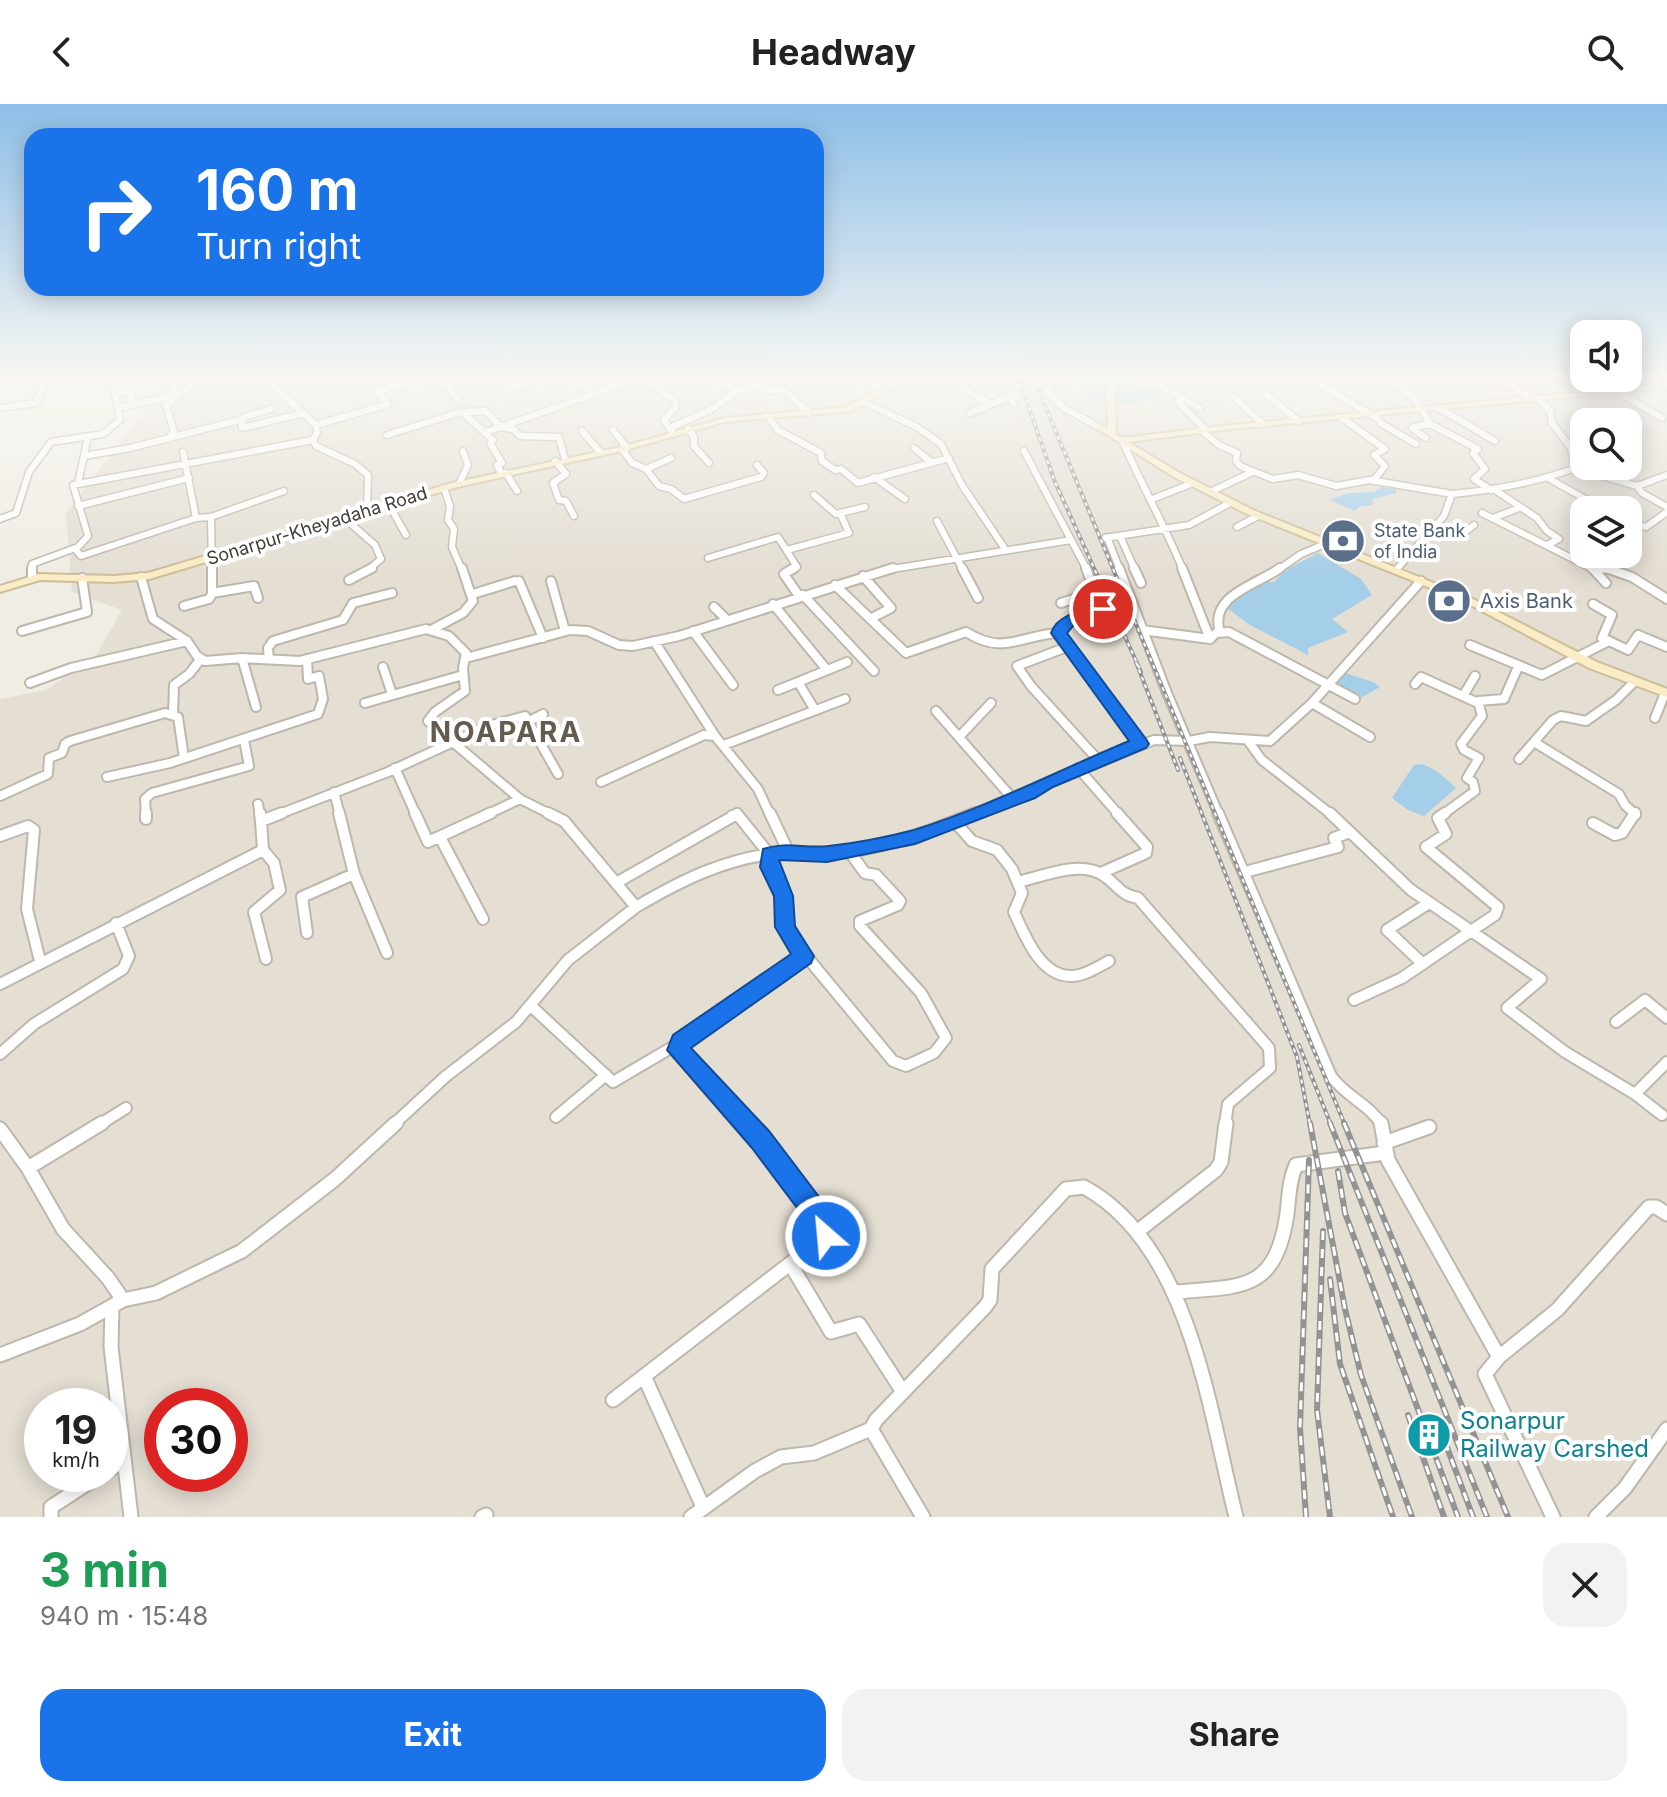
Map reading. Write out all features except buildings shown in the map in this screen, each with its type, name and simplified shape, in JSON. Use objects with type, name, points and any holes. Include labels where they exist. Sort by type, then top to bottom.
[{"type":"main road","name":"Sonarpur-Kheyadaha Road","points":[[0,589],[32,578],[141,577],[212,559],[388,503],[639,443]]},
{"type":"main road","points":[[1127,443],[1193,483],[1258,516],[1330,542],[1468,600],[1633,683],[1666,693]]},
{"type":"street","points":[[0,519],[16,513],[29,472],[50,443]]},
{"type":"street","points":[[78,483],[87,443]]},
{"type":"street","points":[[84,456],[149,443]]},
{"type":"street","points":[[32,578],[32,564],[75,549],[88,536],[71,487],[78,483],[187,466],[299,443]]},
{"type":"street","points":[[315,443],[319,449],[350,461],[368,475],[367,509]]},
{"type":"street","points":[[490,443],[502,463],[497,465],[517,491]]},
{"type":"street","points":[[559,443],[560,460],[566,474],[553,483],[559,500],[566,501],[574,516]]},
{"type":"street","points":[[592,443],[600,452]]},
{"type":"street","points":[[621,443],[632,463],[646,469],[659,486],[674,490],[684,499],[761,477],[764,473],[757,465]]},
{"type":"street","points":[[694,443],[709,463]]},
{"type":"street","points":[[802,443],[821,453],[822,461],[835,470],[841,469],[858,483],[949,458]]},
{"type":"street","points":[[940,443],[962,485],[1005,549]]},
{"type":"street","points":[[1123,443],[1166,529],[1210,639]]},
{"type":"street","points":[[1216,443],[1237,453],[1238,464],[1253,472],[1277,479],[1298,475],[1336,486],[1373,481],[1452,494],[1493,490],[1570,470]]},
{"type":"street","points":[[1373,481],[1385,466],[1374,455],[1385,449],[1377,443]]},
{"type":"street","points":[[1466,443],[1478,449],[1473,453],[1485,466],[1474,479],[1541,521],[1547,531],[1559,539],[1547,545]]},
{"type":"street","points":[[914,448],[932,463]]},
{"type":"street","points":[[459,484],[468,460],[463,451]]},
{"type":"street","points":[[1024,451],[1085,565],[1093,587],[1085,595],[1061,603]]},
{"type":"street","points":[[183,452],[196,518]]},
{"type":"street","points":[[646,469],[671,458]]},
{"type":"street","points":[[1210,492],[1253,472]]},
{"type":"street","points":[[874,477],[905,499]]},
{"type":"street","points":[[78,506],[189,478]]},
{"type":"street","points":[[1548,478],[1580,496]]},
{"type":"street","points":[[1616,480],[1637,486],[1665,478]]},
{"type":"street","points":[[1150,500],[1193,483]]},
{"type":"street","points":[[1637,486],[1642,493],[1667,509],[1646,527],[1642,526]]},
{"type":"street","points":[[173,714],[174,685],[189,674],[200,660],[307,659],[433,629],[463,613],[473,601],[473,594],[452,547],[454,529],[448,520],[450,506],[444,488]]},
{"type":"street","points":[[75,549],[81,556],[196,518],[211,517],[284,491]]},
{"type":"street","points":[[1396,570],[1444,516],[1452,494]]},
{"type":"street","points":[[814,495],[833,513],[841,515],[865,507]]},
{"type":"street","points":[[388,503],[406,535]]},
{"type":"street","points":[[1230,503],[1200,520],[1166,529],[1106,538],[1331,1076],[1340,1088],[1372,1111],[1381,1124],[1385,1148],[1499,1357]]},
{"type":"street","points":[[1493,518],[1519,508]]},
{"type":"street","points":[[1482,513],[1593,569],[1606,583]]},
{"type":"street","points":[[787,550],[849,533],[841,515]]},
{"type":"street","points":[[1237,527],[1258,516]]},
{"type":"street","points":[[184,606],[209,599],[212,593],[211,517]]},
{"type":"street","points":[[343,517],[375,545],[381,559],[371,569],[349,580]]},
{"type":"street","points":[[937,521],[978,598]]},
{"type":"street","points":[[1466,531],[1474,525]]},
{"type":"street","points":[[1120,536],[1141,583]]},
{"type":"street","points":[[708,558],[778,537],[797,567],[785,576],[874,671]]},
{"type":"street","points":[[466,658],[565,631],[588,631],[626,646],[654,641],[863,576],[915,563],[1071,540]]},
{"type":"street","points":[[1220,632],[1217,623],[1225,602],[1244,586],[1261,582],[1301,554],[1330,542]]},
{"type":"street","points":[[1593,569],[1601,567],[1626,575],[1667,599]]},
{"type":"street","points":[[863,576],[891,608],[870,619]]},
{"type":"street","points":[[141,577],[153,619],[187,641],[200,660]]},
{"type":"street","points":[[22,631],[87,612],[82,578]]},
{"type":"street","points":[[473,594],[517,581],[543,638]]},
{"type":"street","points":[[551,581],[565,631]]},
{"type":"street","points":[[0,1355],[55,1335],[117,1303],[156,1293],[242,1251],[335,1179],[445,1077],[531,1006],[568,960],[636,907],[684,878],[724,864],[769,854],[788,851],[827,854],[915,837],[1140,744],[1210,737],[1248,741],[1274,739],[1312,703],[1421,581]]},
{"type":"street","points":[[835,585],[906,653],[966,632],[990,645],[1008,645],[1046,632],[1059,633]]},
{"type":"street","points":[[212,593],[253,586],[258,598]]},
{"type":"street","points":[[269,659],[268,648],[273,641],[343,620],[353,603],[392,593]]},
{"type":"street","points":[[1085,595],[1101,610],[1069,621],[1061,626],[1059,633],[1140,744]]},
{"type":"street","points":[[773,604],[827,670]]},
{"type":"street","points":[[1593,604],[1612,615],[1602,638],[1628,650],[1638,635],[1667,647]]},
{"type":"street","points":[[714,607],[727,620]]},
{"type":"street","points":[[433,629],[460,644],[466,658],[463,695],[428,717],[431,725],[520,799],[564,821],[636,907]]},
{"type":"street","points":[[1142,630],[1210,639],[1220,632],[1229,632],[1355,699]]},
{"type":"street","points":[[693,631],[733,685]]},
{"type":"street","points":[[30,683],[71,668],[187,641]]},
{"type":"street","points":[[654,641],[715,736],[758,789],[788,851]]},
{"type":"street","points":[[1470,645],[1542,675],[1609,641]]},
{"type":"street","points":[[1067,647],[1017,666],[1031,686],[1099,761]]},
{"type":"street","points":[[242,658],[256,707]]},
{"type":"street","points":[[107,777],[184,758],[318,714],[323,699],[319,676],[308,679],[307,659]]},
{"type":"street","points":[[778,690],[847,662]]},
{"type":"street","points":[[383,667],[392,694]]},
{"type":"street","points":[[1478,703],[1481,698],[1504,699],[1518,667]]},
{"type":"street","points":[[365,703],[463,675]]},
{"type":"street","points":[[1463,696],[1475,676]]},
{"type":"street","points":[[1354,1000],[1402,978],[1495,915],[1498,907],[1426,847],[1446,834],[1438,818],[1475,791],[1473,782],[1467,778],[1479,758],[1464,750],[1461,744],[1482,716],[1478,703],[1421,677],[1415,684]]},
{"type":"street","points":[[798,682],[815,710]]},
{"type":"street","points":[[1519,759],[1553,720],[1561,716],[1584,721],[1593,717],[1633,683]]},
{"type":"street","points":[[1655,718],[1666,693]]},
{"type":"street","points":[[724,745],[845,699]]},
{"type":"street","points":[[960,736],[991,703]]},
{"type":"street","points":[[1312,703],[1370,737]]},
{"type":"street","points":[[936,711],[1013,799]]},
{"type":"street","points":[[0,796],[48,774],[49,758],[62,753],[70,741],[124,724],[173,714],[178,717],[184,758]]},
{"type":"street","points":[[529,721],[543,714]]},
{"type":"street","points":[[261,821],[516,717],[525,716],[529,721],[558,774]]},
{"type":"street","points":[[601,782],[704,735],[715,736]]},
{"type":"street","points":[[146,819],[145,799],[152,793],[249,766],[244,740]]},
{"type":"street","points":[[1248,741],[1262,760],[1350,832],[1381,864],[1429,903],[1541,979],[1507,1008],[1565,1052],[1635,1094],[1662,1115]]},
{"type":"street","points":[[1534,742],[1619,794],[1625,805],[1637,814],[1622,833],[1615,835],[1593,823]]},
{"type":"street","points":[[395,768],[428,842],[520,799]]},
{"type":"street","points":[[1078,768],[1147,847],[1146,853],[1101,873]]},
{"type":"street","points":[[334,792],[354,874],[387,953]]},
{"type":"street","points":[[258,804],[263,850],[274,863],[280,890],[254,912],[266,959]]},
{"type":"street","points":[[616,883],[733,814],[741,817],[769,854],[770,867],[783,896],[785,927],[804,956],[897,1065],[906,1066],[942,1048],[946,1038],[935,1015],[859,923],[898,905],[900,901],[876,875],[865,873],[849,851]]},
{"type":"street","points":[[955,822],[972,841],[997,850],[1018,882],[1022,893],[1014,912],[1030,943],[1048,966],[1068,977],[1109,961]]},
{"type":"street","points":[[0,836],[28,826],[34,830],[27,909],[40,961]]},
{"type":"street","points":[[1245,872],[1302,855],[1331,851],[1338,847],[1334,838],[1350,832]]},
{"type":"street","points":[[440,837],[483,919]]},
{"type":"street","points":[[0,984],[116,923],[207,882],[263,850]]},
{"type":"street","points":[[1018,882],[1079,867],[1101,873],[1124,896],[1138,898],[1269,1048],[1270,1068],[1228,1104],[1221,1162],[1216,1170],[1138,1231]]},
{"type":"street","points":[[307,933],[302,897],[354,874]]},
{"type":"street","points":[[1423,964],[1387,930],[1429,903]]},
{"type":"street","points":[[0,1054],[34,1024],[123,969],[129,956],[116,923]]},
{"type":"street","points":[[531,1006],[613,1082],[681,1042],[804,956]]},
{"type":"street","points":[[1616,1022],[1645,1000],[1667,1018]]},
{"type":"street","points":[[613,1400],[826,1236],[823,1222],[760,1140],[695,1065],[678,1050],[681,1042]]},
{"type":"street","points":[[1635,1094],[1667,1062]]},
{"type":"street","points":[[556,1117],[606,1075]]},
{"type":"street","points":[[28,1168],[126,1108]]},
{"type":"street","points":[[1175,1292],[1251,1284],[1269,1271],[1284,1238],[1291,1180],[1296,1165],[1385,1148],[1429,1127]]},
{"type":"street","points":[[0,1129],[28,1168],[63,1229],[108,1278],[117,1303],[111,1347],[116,1388]]},
{"type":"street","points":[[691,1517],[755,1471],[781,1457],[814,1453],[871,1429],[985,1307],[992,1292],[989,1279],[992,1269],[1066,1189],[1084,1187],[1138,1231],[1152,1248],[1175,1292],[1196,1354],[1236,1517]]},
{"type":"street","points":[[1553,1517],[1485,1374],[1499,1357],[1557,1310],[1649,1207],[1656,1207],[1667,1214]]},
{"type":"street","points":[[791,1265],[831,1332],[859,1324],[903,1392]]},
{"type":"street","points":[[644,1376],[703,1507]]},
{"type":"street","points":[[871,1429],[923,1517]]},
{"type":"street","points":[[1596,1517],[1625,1488],[1667,1429]]},
{"type":"street","points":[[51,1517],[51,1507],[74,1492]]},
{"type":"street","points":[[128,1492],[131,1517]]},
{"type":"shaded area","points":[[120,443],[1570,443],[1570,480],[1642,480],[1642,443],[1667,443],[1667,1517],[0,1517],[0,699],[46,690],[97,654],[122,610],[72,592],[66,513]]},
{"type":"water","points":[[1382,487],[1396,489],[1396,493],[1373,499],[1372,505],[1360,506],[1355,511],[1329,500],[1348,493],[1374,492]]},
{"type":"water","points":[[1318,553],[1361,579],[1372,595],[1332,619],[1348,632],[1308,648],[1308,655],[1250,625],[1227,608],[1248,588],[1274,582],[1287,569]]},
{"type":"water","points":[[1342,672],[1380,687],[1355,701],[1329,686]]},
{"type":"water","points":[[1423,764],[1456,788],[1424,816],[1408,810],[1392,798],[1414,765]]},
{"type":"railway","points":[[1041,443],[1055,482],[1141,672]]},
{"type":"railway","points":[[1061,443],[1345,1125]]},
{"type":"railway","points":[[1136,662],[1178,770]]},
{"type":"railway","points":[[1180,758],[1297,1057],[1310,1125]]},
{"type":"railway","points":[[1299,1045],[1331,1125]]},
{"type":"railway","points":[[1310,1123],[1345,1309],[1361,1375],[1412,1517]]},
{"type":"railway","points":[[1330,1123],[1487,1517]]},
{"type":"railway","points":[[1344,1123],[1508,1517]]},
{"type":"railway","points":[[1306,1517],[1300,1428],[1309,1160]]},
{"type":"railway","points":[[1338,1171],[1345,1213],[1458,1517]]},
{"type":"railway","points":[[1323,1231],[1317,1410],[1330,1517]]},
{"type":"railway","points":[[1330,1279],[1340,1364],[1393,1517]]},
{"type":"railway","points":[[1408,1415],[1444,1517]]},
{"type":"railway","points":[[1445,1442],[1473,1517]]},
{"type":"place","name":"State Bank of India","points":[[1343,541]]},
{"type":"place","name":"Axis Bank","points":[[1449,601]]},
{"type":"place","name":"Sonarpur Railway Carshed","points":[[1429,1435]]},
{"type":"district","name":"NOAPARA","points":[[506,732]]},
{"type":"route","points":[[826,1236],[823,1222],[760,1140],[695,1065],[678,1050],[681,1042],[804,956],[787,933],[783,896],[770,867],[769,854],[788,851],[827,854],[915,837],[1029,793],[1046,782],[1140,744],[1059,633],[1061,626],[1069,621],[1103,609]]}]
